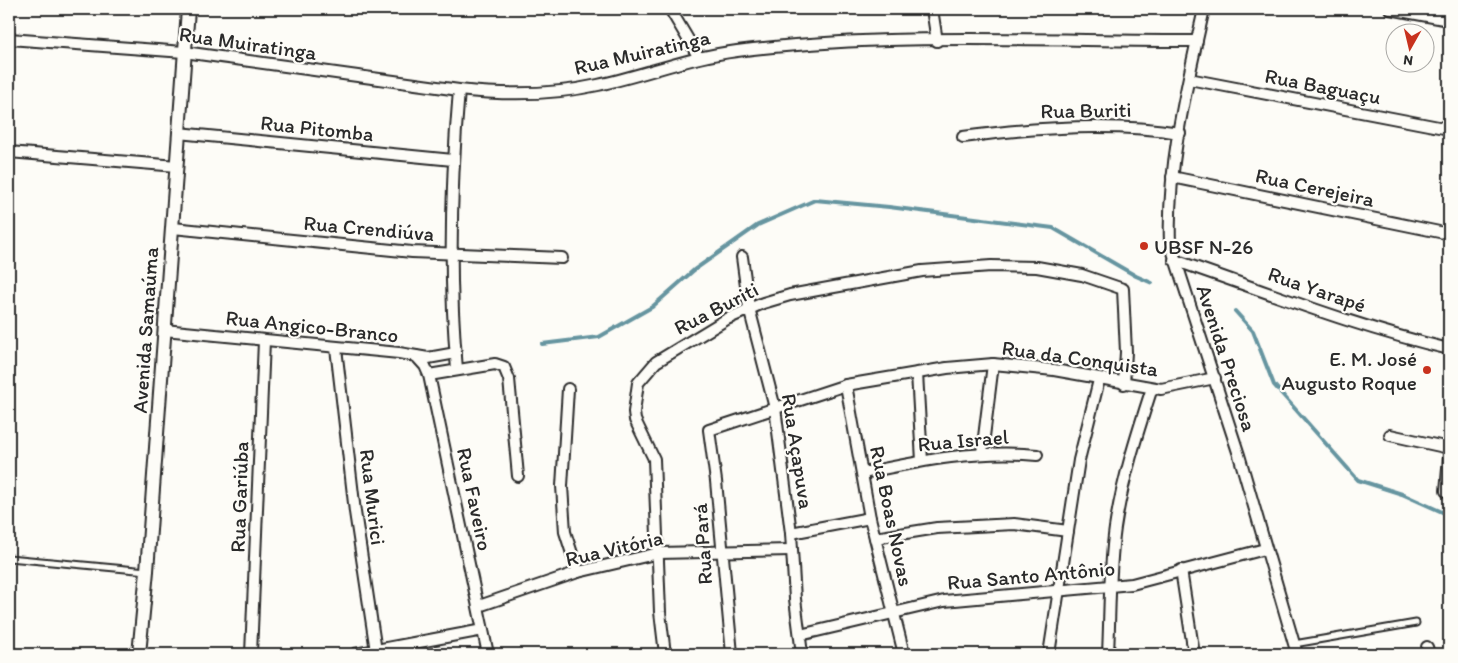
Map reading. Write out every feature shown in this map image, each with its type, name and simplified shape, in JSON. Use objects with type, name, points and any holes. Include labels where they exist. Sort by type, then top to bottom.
[{"type":"street","name":"Avenida Samaúma","points":[[139,654],[147,572],[188,9]]},
{"type":"street","points":[[670,9],[698,56]]},
{"type":"street","points":[[932,9],[936,41]]},
{"type":"street","name":"Avenida Preciosa","points":[[1204,9],[1189,79],[1172,177],[1170,226],[1174,260],[1215,378],[1295,649]]},
{"type":"street","points":[[1390,9],[1449,20]]},
{"type":"street","name":"Rua Muiratinga","points":[[9,39],[184,52],[458,90],[519,93],[581,88],[638,74],[698,56],[814,43],[1197,41]]},
{"type":"street","name":"Rua Baguaçu","points":[[1189,79],[1449,130]]},
{"type":"street","points":[[457,369],[451,301],[451,254],[453,160],[458,90]]},
{"type":"street","name":"Rua Buriti","points":[[963,137],[1034,130],[1106,128],[1156,129],[1180,133]]},
{"type":"street","name":"Rua Pitomba","points":[[178,133],[453,160]]},
{"type":"street","points":[[9,152],[177,166]]},
{"type":"street","name":"Rua Cerejeira","points":[[1172,177],[1449,234]]},
{"type":"street","name":"Rua Crendiúva","points":[[173,228],[412,252],[562,258]]},
{"type":"street","name":"Rua Açapuva","points":[[742,257],[749,308],[774,408],[791,533],[802,654]]},
{"type":"street","name":"Rua Yarapé","points":[[1174,260],[1373,328],[1449,349]]},
{"type":"street","name":"Rua Buriti","points":[[665,654],[660,612],[654,459],[634,412],[638,383],[656,362],[700,334],[749,308],[790,295],[870,279],[962,266],[1037,267],[1082,275],[1117,286],[1123,291],[1126,352],[1124,384]]},
{"type":"street","name":"Rua Angico-Branco","points":[[164,330],[399,353],[428,358],[456,353]]},
{"type":"street","name":"Rua Gariúba","points":[[251,654],[264,341]]},
{"type":"street","name":"Rua Murici","points":[[336,348],[355,512],[376,651]]},
{"type":"street","name":"Rua Faveiro","points":[[416,356],[425,366],[429,375],[488,654]]},
{"type":"street","points":[[982,452],[993,364]]},
{"type":"street","name":"Rua da Conquista","points":[[709,430],[846,385],[917,373],[993,364],[1054,370],[1099,380],[1152,388],[1170,388],[1215,378]]},
{"type":"street","points":[[429,375],[457,369],[500,365],[504,367],[509,379],[518,476]]},
{"type":"street","points":[[917,373],[922,461]]},
{"type":"street","points":[[1049,654],[1079,460],[1099,380]]},
{"type":"street","name":"Rua Boas Novas","points":[[846,385],[870,518],[904,654]]},
{"type":"street","points":[[1108,654],[1115,528],[1126,473],[1152,388]]},
{"type":"street","points":[[568,389],[563,494],[565,532],[578,572]]},
{"type":"street","name":"Rua Pará","points":[[709,430],[732,654]]},
{"type":"street","points":[[1390,436],[1449,448]]},
{"type":"street","name":"Rua Israel","points":[[863,472],[982,452],[1037,455]]},
{"type":"street","points":[[1446,491],[1449,457]]},
{"type":"street","points":[[791,533],[870,518]]},
{"type":"street","points":[[876,538],[937,528],[1014,524],[1068,530]]},
{"type":"street","name":"Rua Santo Antônio","points":[[800,635],[944,601],[1132,584],[1265,548]]},
{"type":"street","name":"Rua Vitória","points":[[479,606],[578,572],[659,553],[792,550]]},
{"type":"street","points":[[1181,570],[1194,654]]},
{"type":"street","points":[[355,654],[408,650],[483,630]]},
{"type":"street","points":[[9,654],[14,654]]},
{"type":"lane","points":[[9,558],[147,572]]},
{"type":"lane","points":[[1295,649],[1416,623]]},
{"type":"waterway","points":[[542,344],[599,337],[652,307],[694,270],[758,225],[815,200],[889,207],[1053,228],[1136,276],[1152,283]]},
{"type":"waterway","points":[[1235,311],[1253,331],[1274,385],[1358,480],[1402,494],[1449,515]]},
{"type":"place","name":"UBSF N-26","points":[[1144,246]]},
{"type":"place","name":"E. M. José Augusto Roque","points":[[1427,370]]}]
